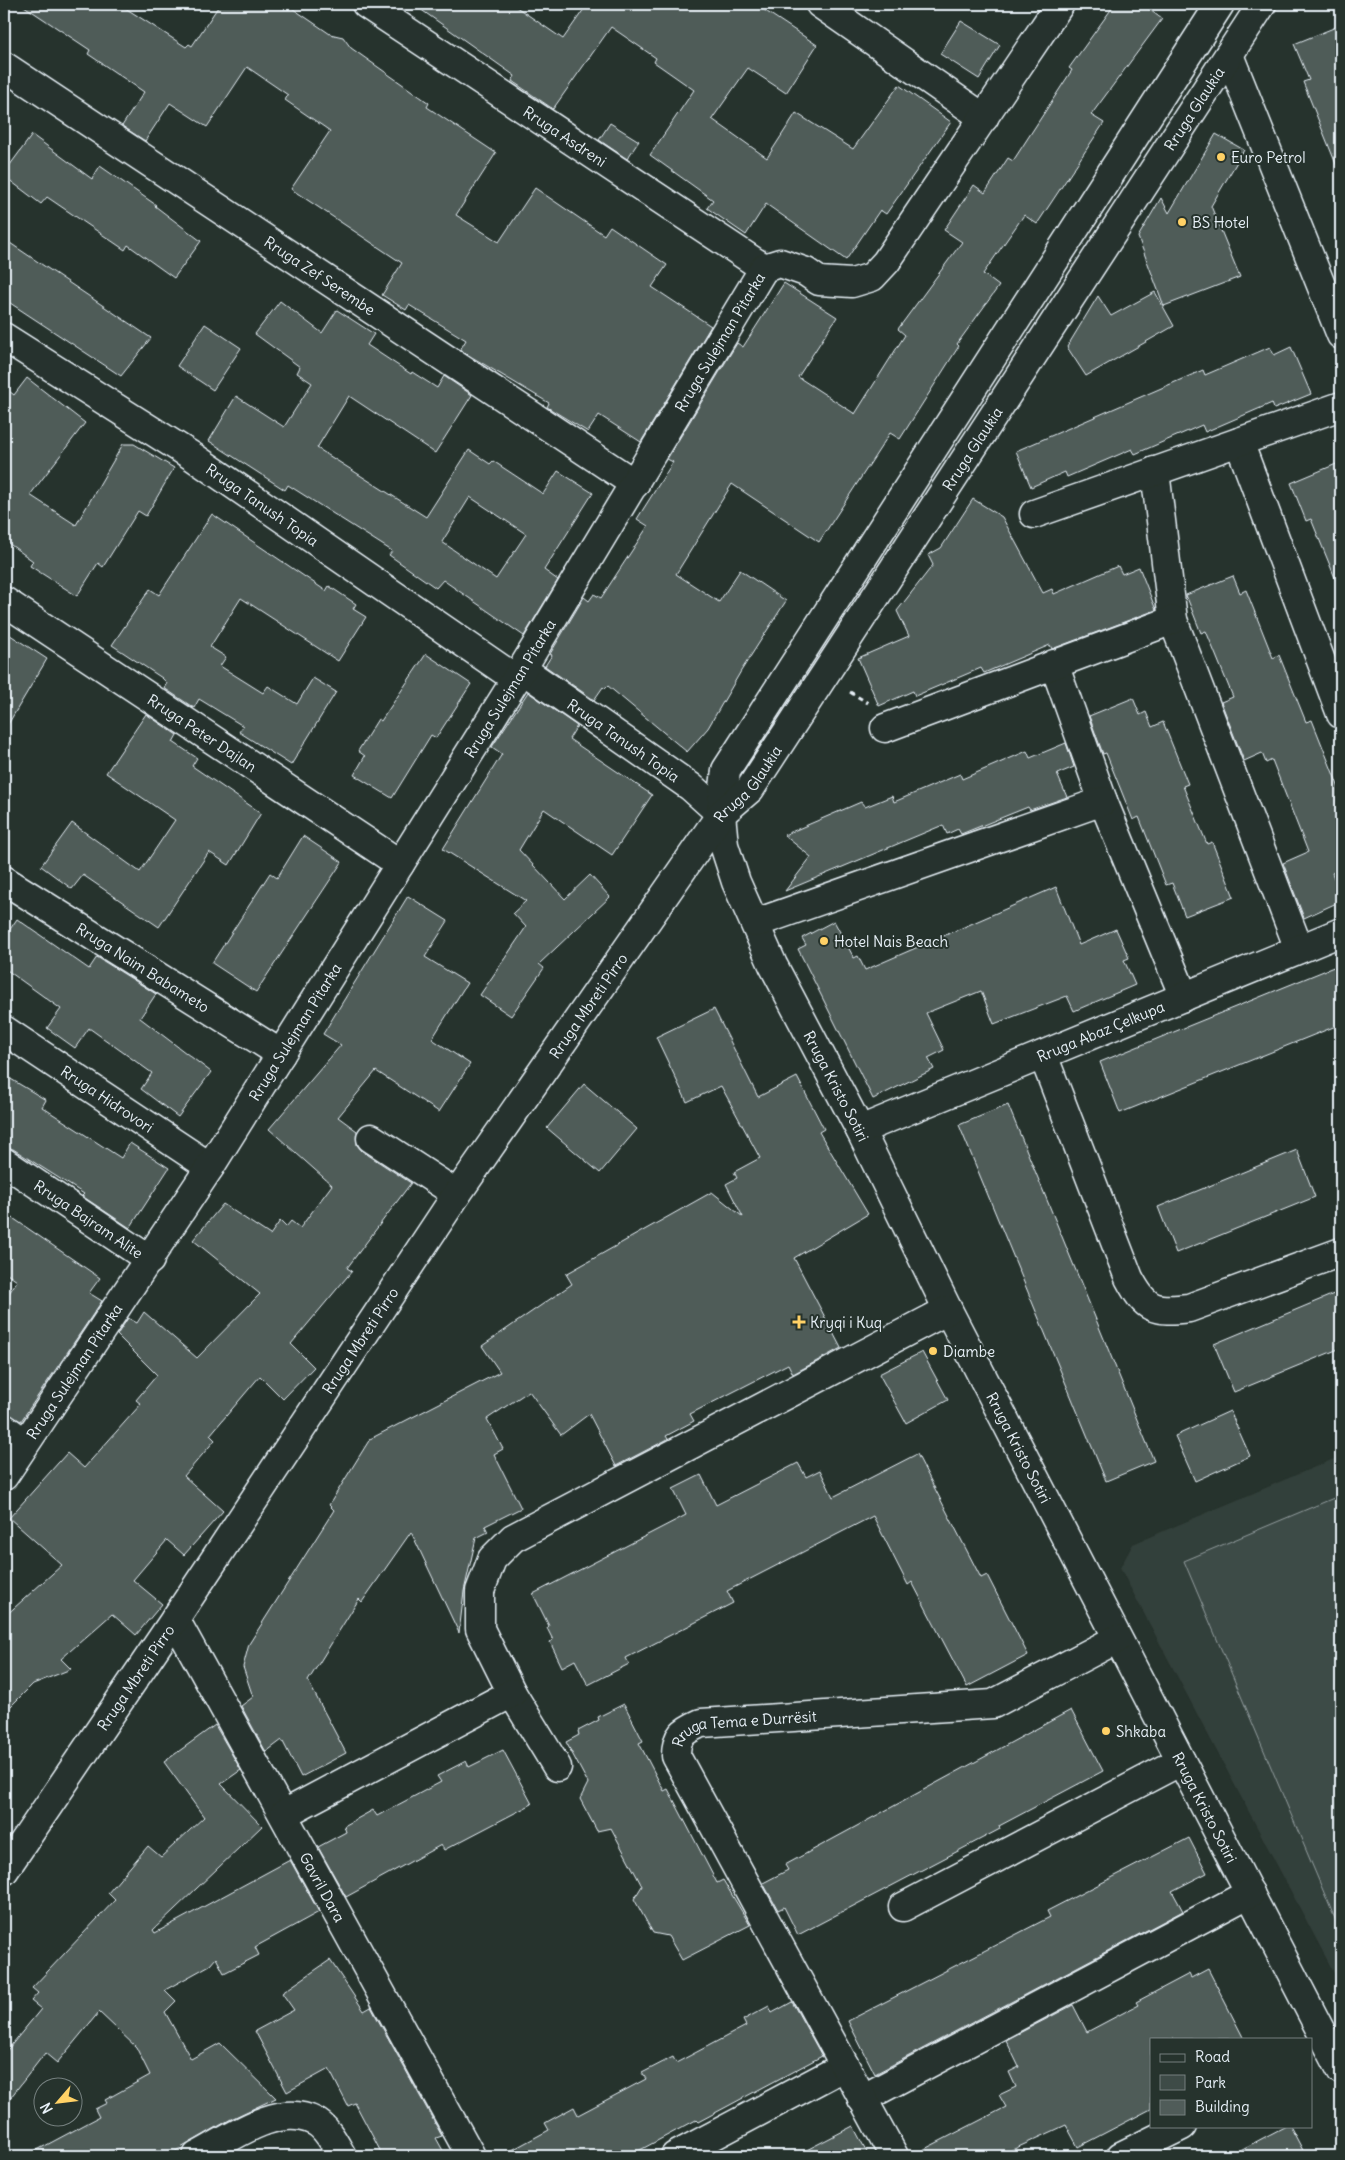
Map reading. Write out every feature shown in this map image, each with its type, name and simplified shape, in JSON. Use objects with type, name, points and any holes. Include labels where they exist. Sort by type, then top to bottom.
[{"type":"street","name":"Rruga Asdreni","points":[[366,4],[764,268]]},
{"type":"street","points":[[820,4],[984,118]]},
{"type":"street","name":"Rruga Sulejman Pitarka","points":[[4,1476],[14,1436],[150,1260],[210,1167],[519,674],[764,268],[780,264],[806,272],[819,281],[852,283],[872,277],[886,262],[1060,4]]},
{"type":"street","name":"Rruga Glaukia","points":[[721,814],[726,770],[1220,4]]},
{"type":"street","name":"Rruga Glaukia","points":[[721,814],[750,789],[1262,4]]},
{"type":"street","points":[[1229,55],[1341,335]]},
{"type":"street","name":"Rruga Zef Serembe","points":[[4,66],[635,484]]},
{"type":"street","name":"Rruga Tanush Topia","points":[[4,337],[192,456],[691,787],[721,814]]},
{"type":"street","points":[[1034,514],[1341,406]]},
{"type":"street","points":[[1239,442],[1341,714]]},
{"type":"street","points":[[1154,471],[1173,620],[1299,949]]},
{"type":"street","name":"Rruga Peter Dajlan","points":[[4,601],[400,864]]},
{"type":"street","points":[[885,728],[1173,620]]},
{"type":"street","points":[[1054,664],[1103,802],[1184,997]]},
{"type":"street","points":[[756,923],[1103,802]]},
{"type":"street","name":"Rruga Kristo Sotiri","points":[[721,814],[724,845],[736,882],[756,923],[773,965],[860,1130],[948,1310],[1250,1893],[1331,2058]]},
{"type":"street","name":"Rruga Mbreti Pirro","points":[[4,1871],[175,1619],[457,1194],[721,814]]},
{"type":"street","name":"Rruga Naim Babameto","points":[[4,880],[281,1054]]},
{"type":"street","name":"Rruga Abaz Çelkupa","points":[[860,1130],[1341,932]]},
{"type":"street","name":"Rruga Hidrovori","points":[[4,1030],[210,1167]]},
{"type":"street","points":[[1043,1055],[1129,1278],[1141,1299],[1163,1311],[1189,1308],[1341,1252]]},
{"type":"street","points":[[371,1138],[457,1194]]},
{"type":"street","name":"Rruga Bajram Alite","points":[[4,1162],[150,1260]]},
{"type":"street","points":[[557,1767],[512,1693],[480,1629],[480,1591],[492,1559],[513,1538],[948,1310]]},
{"type":"street","name":"Gavril Dara","points":[[175,1619],[471,2156]]},
{"type":"street","name":"Rruga Tema e Durrësit","points":[[894,2156],[676,1756],[676,1743],[680,1735],[701,1723],[993,1704],[1118,1639]]},
{"type":"street","points":[[284,1814],[512,1693]]},
{"type":"street","points":[[903,1907],[1181,1761]]},
{"type":"street","points":[[862,2099],[1250,1893]]},
{"type":"street","points":[[676,2156],[845,2066]]},
{"type":"street","points":[[197,2156],[266,2120],[290,2114],[315,2121],[333,2139],[342,2156]]},
{"type":"street","points":[[1121,2156],[1178,2128]]},
{"type":"path","points":[[821,682],[840,692],[850,692],[866,700],[885,728]]},
{"type":"shaded area","points":[[1341,1456],[1341,1986],[1120,1568],[1133,1544]]},
{"type":"green space","points":[[1341,1495],[1341,1933],[1184,1561]]},
{"type":"building","points":[[21,4],[119,4],[186,47],[189,44],[192,46],[220,4],[286,4],[330,34],[343,37],[351,48],[429,103],[427,107],[496,153],[456,215],[499,242],[535,188],[604,235],[610,226],[667,265],[652,287],[711,326],[641,442],[599,415],[588,432],[547,407],[549,403],[460,350],[466,340],[409,305],[406,310],[382,295],[402,263],[291,189],[330,131],[285,100],[288,95],[247,67],[207,127],[170,103],[145,141],[122,126],[144,92],[88,54],[90,50]]},
{"type":"building","points":[[413,4],[512,4],[563,39],[584,9],[576,4],[755,4],[817,45],[786,93],[748,68],[712,119],[767,158],[796,113],[853,149],[899,85],[951,122],[886,214],[880,210],[846,260],[766,204],[746,235],[707,208],[713,200],[650,155],[694,90],[654,62],[656,58],[611,27],[553,109],[512,81],[515,76]]},
{"type":"building","points":[[1115,4],[1142,4],[1162,19],[1091,115],[1104,123],[1037,224],[1024,215],[983,274],[999,286],[957,344],[959,346],[900,439],[890,433],[819,542],[732,484],[676,574],[719,602],[740,570],[786,601],[741,671],[708,728],[687,752],[608,686],[605,689],[603,687],[594,700],[545,666],[552,655],[550,654],[584,597],[589,601],[594,594],[601,598],[648,526],[637,519],[673,462],[667,459],[737,343],[743,347],[784,283],[837,317],[798,377],[855,414],[905,335],[898,329],[962,242],[944,230],[974,185],[985,193],[1008,158],[1013,161],[1072,70],[1069,68]]},
{"type":"building","points":[[961,21],[1000,45],[979,79],[940,54]]},
{"type":"building","points":[[1341,25],[1340,174],[1303,82],[1309,80],[1294,44]]},
{"type":"building","points":[[610,123],[639,141],[627,159],[599,140]]},
{"type":"building","points":[[1216,134],[1244,150],[1211,206],[1240,277],[1164,306],[1138,237],[1161,198],[1169,213]]},
{"type":"building","points":[[32,135],[92,179],[100,166],[156,205],[201,241],[174,278],[128,245],[125,250],[47,197],[41,204],[4,176],[4,173]]},
{"type":"building","points":[[4,239],[151,338],[121,376],[4,299]]},
{"type":"building","points":[[1155,292],[1174,326],[1086,376],[1067,347],[1098,296],[1111,316]]},
{"type":"building","points":[[280,301],[322,333],[337,310],[374,334],[367,345],[411,374],[412,372],[437,388],[444,376],[472,395],[435,453],[349,396],[317,448],[426,517],[469,450],[490,464],[493,461],[543,494],[558,471],[593,493],[544,570],[558,580],[524,636],[443,580],[436,588],[389,555],[392,551],[288,485],[285,490],[209,441],[236,396],[284,427],[312,383],[297,373],[300,367],[255,334]],"holes":[[[470,497],[526,534],[496,579],[442,542]]]},
{"type":"building","points":[[205,324],[241,348],[213,390],[177,366]]},
{"type":"building","points":[[1270,347],[1274,355],[1291,347],[1311,394],[1274,409],[1272,403],[1205,432],[1202,425],[1135,454],[1132,449],[1067,477],[1065,472],[1031,487],[1016,451],[1203,370],[1205,375]]},
{"type":"building","points":[[27,378],[85,423],[30,495],[76,525],[123,444],[134,444],[174,468],[146,516],[138,511],[103,567],[98,563],[77,596],[30,566],[33,561],[4,540],[4,387],[14,395]]},
{"type":"building","points":[[1341,462],[1340,590],[1311,519],[1306,521],[1291,483]]},
{"type":"building","points":[[973,499],[1002,517],[1043,593],[1052,589],[1054,594],[1118,566],[1122,574],[1139,567],[1156,610],[1052,649],[1050,645],[984,673],[981,668],[915,696],[913,691],[879,706],[858,658],[909,636],[897,611],[933,565],[928,555],[941,548]]},
{"type":"building","points":[[212,514],[326,591],[329,586],[356,604],[353,609],[366,617],[338,661],[241,598],[210,647],[226,657],[220,666],[263,693],[268,686],[297,704],[313,678],[336,692],[291,765],[239,732],[243,726],[199,699],[194,708],[164,688],[167,683],[162,678],[112,645],[150,589],[159,595]]},
{"type":"building","points":[[1233,576],[1240,593],[1246,590],[1273,658],[1279,655],[1306,722],[1312,720],[1341,793],[1341,869],[1332,873],[1341,895],[1341,901],[1304,918],[1283,863],[1308,852],[1272,760],[1266,763],[1262,753],[1244,761],[1221,702],[1233,697],[1206,631],[1201,633],[1186,595]]},
{"type":"building","points":[[4,631],[47,659],[4,731]]},
{"type":"building","points":[[426,654],[471,684],[436,738],[431,735],[392,798],[354,775],[365,756],[358,751],[378,719],[381,721]]},
{"type":"building","points":[[528,692],[577,726],[569,739],[652,795],[612,855],[544,809],[519,850],[565,899],[590,875],[610,897],[539,964],[544,968],[511,1016],[480,995],[526,927],[513,913],[526,901],[443,849],[502,754],[492,747]]},
{"type":"building","points":[[1133,698],[1140,715],[1146,712],[1152,727],[1163,722],[1188,784],[1183,786],[1207,844],[1212,842],[1234,897],[1185,916],[1172,883],[1166,885],[1139,817],[1133,820],[1106,753],[1103,754],[1089,716]]},
{"type":"building","points":[[146,714],[177,735],[173,742],[197,758],[192,766],[261,813],[229,865],[209,852],[159,927],[83,875],[72,889],[41,866],[72,823],[140,872],[175,820],[106,773]]},
{"type":"building","points":[[1066,743],[1074,767],[1057,774],[1067,797],[1030,810],[1028,807],[961,834],[958,829],[947,834],[943,825],[785,891],[811,857],[784,835],[861,802],[865,807],[892,796],[894,802],[960,774],[962,779],[1027,751],[1030,758]]},
{"type":"building","points":[[303,836],[342,862],[256,992],[212,963],[270,873],[277,878]]},
{"type":"building","points":[[1056,887],[1079,945],[1116,929],[1129,958],[1124,960],[1135,985],[1074,1011],[1067,996],[994,1024],[981,991],[926,1013],[944,1050],[928,1058],[934,1069],[873,1099],[798,949],[806,945],[802,938],[834,921],[854,958],[858,956],[865,970]]},
{"type":"building","points":[[408,896],[448,921],[425,957],[467,983],[432,1039],[470,1064],[439,1112],[376,1071],[338,1117],[357,1131],[357,1145],[362,1151],[411,1183],[347,1268],[352,1271],[291,1344],[314,1367],[283,1399],[260,1376],[210,1435],[215,1440],[184,1476],[223,1511],[184,1555],[167,1540],[133,1580],[162,1604],[136,1635],[112,1614],[61,1659],[71,1669],[33,1684],[4,1713],[4,1617],[62,1565],[9,1518],[67,1453],[84,1468],[141,1404],[136,1400],[157,1375],[117,1335],[128,1318],[137,1323],[144,1312],[197,1358],[260,1294],[193,1240],[223,1204],[270,1235],[280,1221],[286,1227],[291,1221],[300,1228],[332,1185],[269,1129],[341,1045],[323,1034]]},
{"type":"building","points":[[17,919],[89,969],[97,957],[156,994],[140,1018],[211,1072],[178,1117],[141,1089],[152,1073],[89,1028],[75,1048],[47,1028],[61,1009],[4,968],[4,938]]},
{"type":"building","points":[[1341,964],[1341,1024],[1120,1113],[1100,1062]]},
{"type":"building","points":[[714,1009],[758,1097],[797,1077],[824,1129],[819,1132],[868,1214],[794,1258],[841,1348],[793,1374],[788,1364],[690,1414],[694,1421],[666,1436],[668,1439],[616,1466],[589,1414],[561,1435],[529,1391],[487,1419],[503,1449],[494,1454],[521,1508],[485,1526],[488,1532],[476,1538],[464,1591],[459,1633],[411,1532],[362,1602],[359,1599],[308,1681],[346,1753],[301,1777],[282,1740],[266,1752],[241,1706],[253,1697],[243,1667],[249,1644],[334,1510],[329,1505],[370,1439],[500,1372],[482,1346],[572,1284],[566,1274],[712,1192],[743,1217],[726,1184],[737,1178],[734,1172],[760,1158],[721,1086],[687,1102],[656,1037]]},
{"type":"building","points":[[4,1075],[46,1100],[42,1107],[121,1158],[130,1143],[169,1168],[130,1228],[82,1196],[84,1194],[13,1149],[4,1147]]},
{"type":"building","points":[[584,1084],[637,1129],[600,1173],[547,1128]]},
{"type":"building","points":[[1008,1105],[1154,1461],[1106,1481],[959,1125]]},
{"type":"building","points":[[1297,1150],[1315,1197],[1176,1253],[1158,1207]]},
{"type":"building","points":[[4,1212],[100,1278],[89,1293],[102,1301],[21,1421],[4,1412],[4,1301],[17,1281],[4,1272]]},
{"type":"building","points":[[1341,1291],[1341,1348],[1234,1392],[1214,1344]]},
{"type":"building","points":[[922,1352],[948,1400],[906,1423],[879,1374]]},
{"type":"building","points":[[1230,1411],[1250,1456],[1195,1481],[1175,1436]]},
{"type":"building","points":[[917,1454],[981,1578],[987,1575],[1028,1655],[967,1687],[912,1582],[908,1585],[873,1516],[727,1591],[733,1603],[626,1658],[629,1664],[588,1685],[575,1660],[562,1667],[550,1642],[553,1640],[547,1628],[549,1626],[533,1594],[686,1515],[673,1489],[701,1475],[716,1505],[798,1463],[806,1477],[820,1470],[833,1497]]},
{"type":"building","points":[[624,1704],[643,1741],[639,1743],[664,1791],[668,1789],[717,1883],[723,1880],[750,1925],[682,1960],[668,1936],[653,1933],[634,1899],[642,1886],[611,1828],[597,1831],[580,1799],[588,1783],[566,1742],[579,1735],[578,1731],[599,1720],[598,1717]]},
{"type":"building","points":[[1071,1710],[1103,1771],[999,1826],[1000,1829],[798,1935],[784,1907],[778,1910],[763,1883],[788,1870],[785,1865]]},
{"type":"building","points":[[215,1725],[241,1770],[221,1784],[262,1826],[153,1930],[155,1933],[290,1860],[319,1912],[255,1947],[259,1955],[224,1973],[216,1958],[210,1965],[165,1990],[176,2001],[165,2012],[191,2059],[220,2043],[276,2098],[231,2119],[167,2156],[26,2156],[78,2128],[82,2128],[82,2126],[99,2117],[95,2109],[107,2103],[105,2100],[150,2075],[136,2047],[99,2012],[57,2063],[45,2053],[4,2106],[4,2054],[41,2009],[31,2001],[38,1993],[32,1988],[115,1900],[108,1893],[148,1846],[161,1857],[204,1817],[164,1762]]},
{"type":"building","points":[[503,1750],[532,1804],[444,1850],[441,1845],[346,1897],[318,1847],[346,1832],[344,1826],[373,1810],[377,1816],[441,1782],[437,1776],[466,1761],[469,1767]]},
{"type":"building","points":[[1189,1838],[1207,1873],[1172,1891],[1183,1911],[875,2074],[848,2021],[1050,1917],[1047,1911]]},
{"type":"building","points":[[330,1960],[364,2011],[371,2007],[442,2136],[436,2138],[446,2156],[383,2156],[355,2103],[348,2106],[329,2069],[287,2092],[255,2031],[294,2010],[282,1993]]},
{"type":"building","points":[[1208,1969],[1243,2038],[1150,2038],[1150,2110],[1078,2147],[1066,2125],[999,2156],[911,2156],[1006,2107],[999,2095],[1016,2087],[1009,2072],[1019,2067],[1006,2040],[1073,2005],[1087,2032],[1138,2005],[1136,2002],[1189,1974],[1191,1978]]},
{"type":"building","points":[[792,2002],[822,2056],[698,2122],[696,2120],[629,2156],[501,2156],[549,2130],[545,2123],[574,2107],[578,2115],[646,2079],[642,2073],[673,2057],[676,2063],[746,2026],[743,2020],[769,2006],[772,2013]]},
{"type":"building","points":[[853,2126],[869,2156],[795,2156]]},
{"type":"building","points":[[1282,2128],[1291,2128],[1306,2156],[1229,2156]]},
{"type":"place","name":"Euro Petrol","points":[[1221,157]]},
{"type":"place","name":"BS Hotel","points":[[1182,222]]},
{"type":"place","name":"Hotel Nais Beach","points":[[824,941]]},
{"type":"place","name":"Kryqi i Kuq","points":[[799,1322]]},
{"type":"place","name":"Diambe","points":[[933,1351]]},
{"type":"place","name":"Shkaba","points":[[1106,1731]]}]
